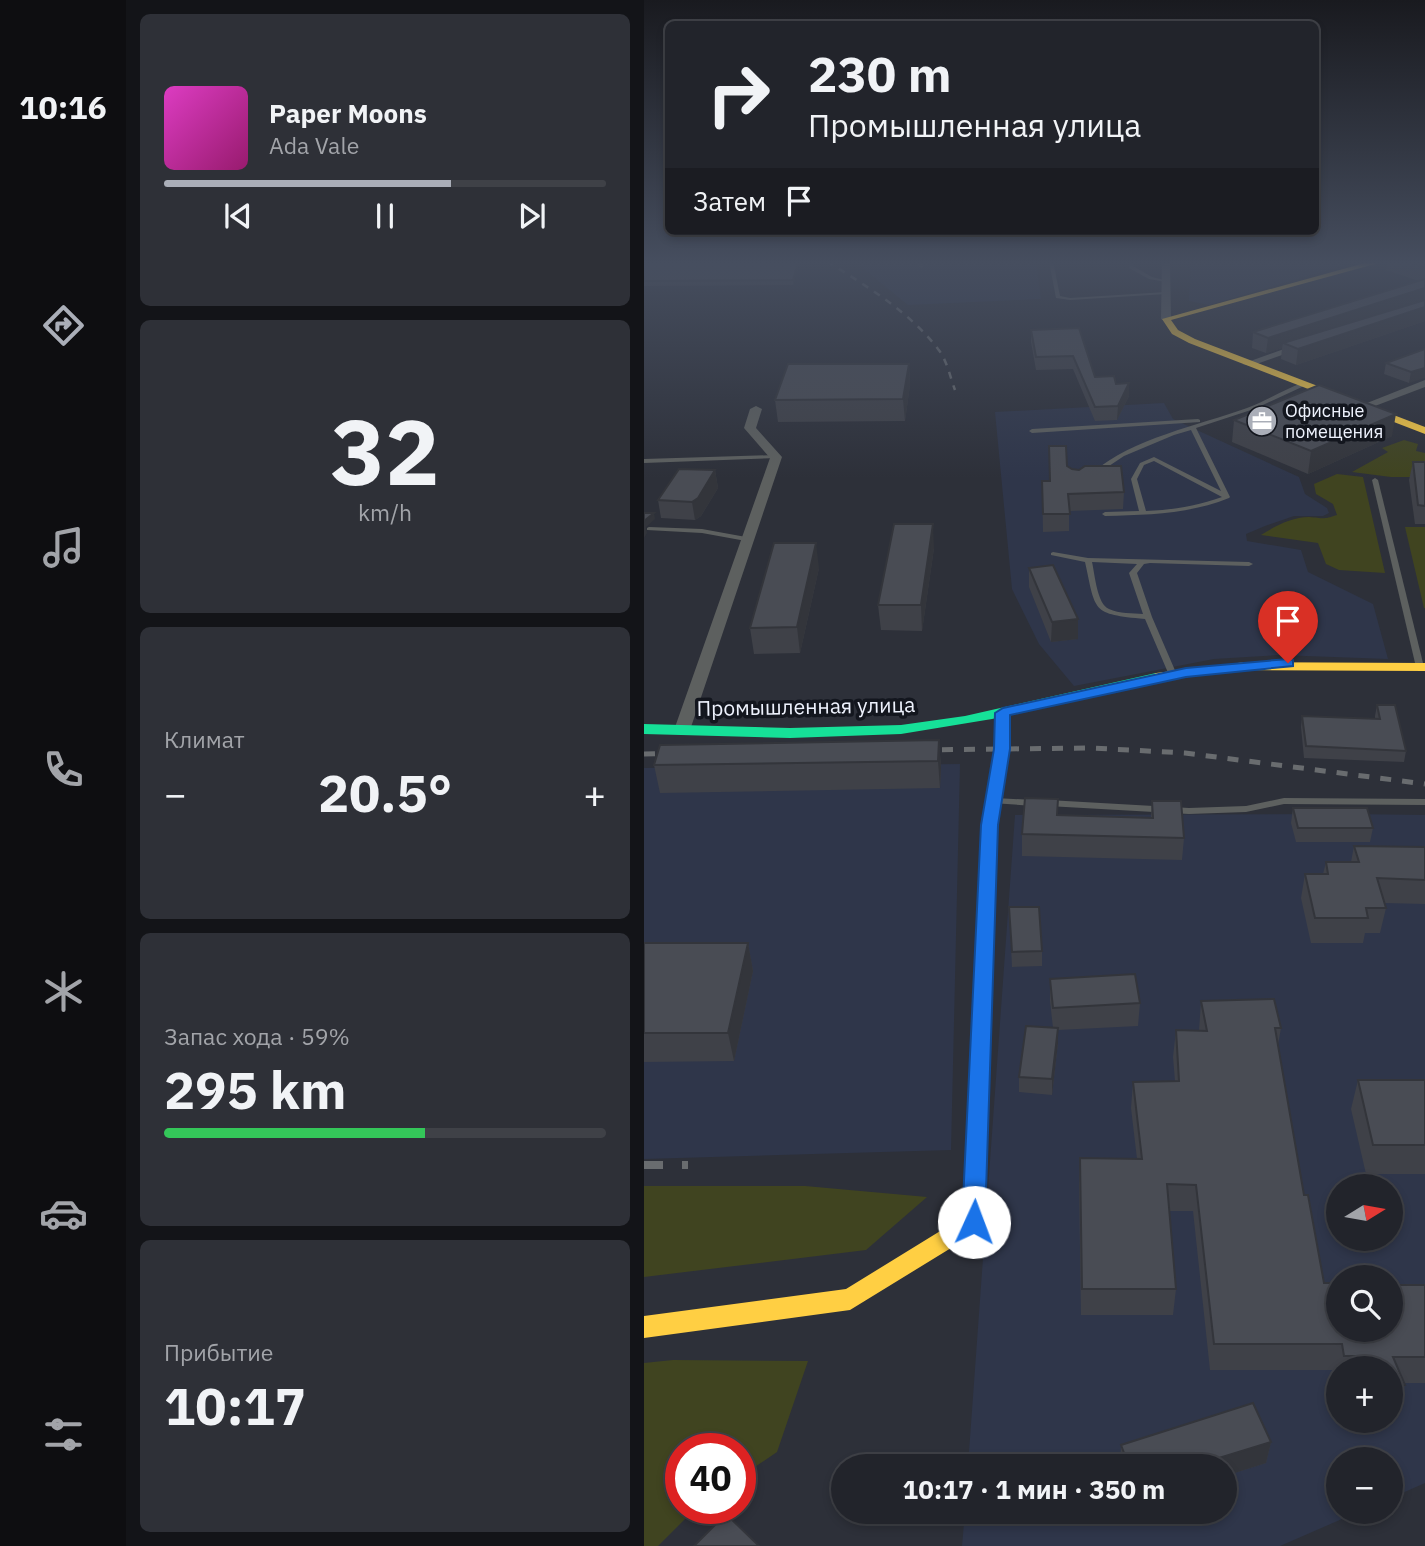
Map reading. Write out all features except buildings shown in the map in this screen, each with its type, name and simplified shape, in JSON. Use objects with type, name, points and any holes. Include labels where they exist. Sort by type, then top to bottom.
[{"type":"street","points":[[1178,333],[1247,364],[1425,431]]},
{"type":"street","points":[[1247,364],[1310,344]]},
{"type":"street","points":[[1363,407],[1425,383]]},
{"type":"street","points":[[682,730],[776,457],[750,428],[756,409]]},
{"type":"street","name":"Промышленная улица","points":[[644,729],[867,731],[946,724],[1173,675],[1288,663],[1423,667]]},
{"type":"street","points":[[644,1327],[849,1299],[974,1222],[989,825],[1002,749],[1003,713]]},
{"type":"lane","points":[[1085,478],[1122,455],[1193,427],[1220,420],[1302,385]]},
{"type":"lane","points":[[1032,431],[1220,420]]},
{"type":"lane","points":[[1193,427],[1227,496]]},
{"type":"lane","points":[[644,461],[776,457]]},
{"type":"lane","points":[[1143,513],[1135,479],[1142,464],[1154,458],[1227,496]]},
{"type":"lane","points":[[1375,480],[1423,667]]},
{"type":"lane","points":[[1105,514],[1143,513],[1208,505],[1227,496]]},
{"type":"lane","points":[[649,529],[702,531],[746,538]]},
{"type":"lane","points":[[1053,554],[1088,560],[1249,564]]},
{"type":"lane","points":[[1088,560],[1096,604],[1106,613],[1148,617]]},
{"type":"lane","points":[[1142,562],[1133,573],[1173,675]]},
{"type":"lane","points":[[993,801],[1189,811],[1247,809],[1284,801],[1425,802]]},
{"type":"shaded area","points":[[1164,403],[1173,419],[1299,477],[1305,494],[1327,508],[1329,513],[1323,516],[1294,516],[1265,526],[1246,534],[1247,541],[1301,550],[1308,572],[1373,604],[1388,659],[1279,655],[1214,659],[1074,686],[1039,644],[1012,589],[995,412]]},
{"type":"shaded area","points":[[960,764],[951,1150],[644,1159],[644,768]]},
{"type":"shaded area","points":[[1015,815],[1425,815],[1425,1483],[1403,1493],[1403,1447],[1326,1447],[1326,1524],[1330,1524],[1280,1546],[962,1546],[964,1524],[1237,1524],[1237,1454],[969,1454]]},
{"type":"green space","points":[[1404,440],[1418,444],[1416,451],[1425,453],[1425,477],[1391,477],[1352,472],[1388,452],[1382,448]]},
{"type":"green space","points":[[1337,474],[1363,477],[1385,573],[1339,570],[1326,564],[1318,543],[1261,535],[1296,519],[1337,515],[1333,504],[1316,494],[1314,484]]},
{"type":"green space","points":[[1405,527],[1425,527],[1425,608],[1424,608]]},
{"type":"green space","points":[[644,1186],[805,1186],[927,1197],[866,1250],[644,1277]]},
{"type":"green space","points":[[673,1360],[808,1361],[777,1452],[756,1466],[756,1433],[665,1433],[665,1524],[680,1524],[658,1546],[644,1546],[644,1363]]},
{"type":"railway","points":[[925,333],[944,358],[955,390]]},
{"type":"railway","points":[[920,750],[1092,748],[1185,753],[1425,784]]},
{"type":"railway","points":[[644,754],[675,753]]},
{"type":"railway","points":[[644,1165],[688,1165]]},
{"type":"traffic: fast","points":[[644,729],[790,733],[901,729],[965,720],[1156,677]]},
{"type":"traffic: slow","points":[[1177,333],[1425,431]]},
{"type":"traffic: slow","points":[[1156,677],[1246,666],[1425,667]]},
{"type":"traffic: slow","points":[[644,1327],[850,1299],[974,1222],[976,1170]]},
{"type":"traffic: jam","points":[[976,1170],[989,825],[1002,749],[1003,713]]},
{"type":"place","name":"Офисные помещения","points":[[1262,421]]},
{"type":"route","points":[[974,1222],[989,825],[1002,749],[1003,713],[1186,672],[1288,663]]}]
